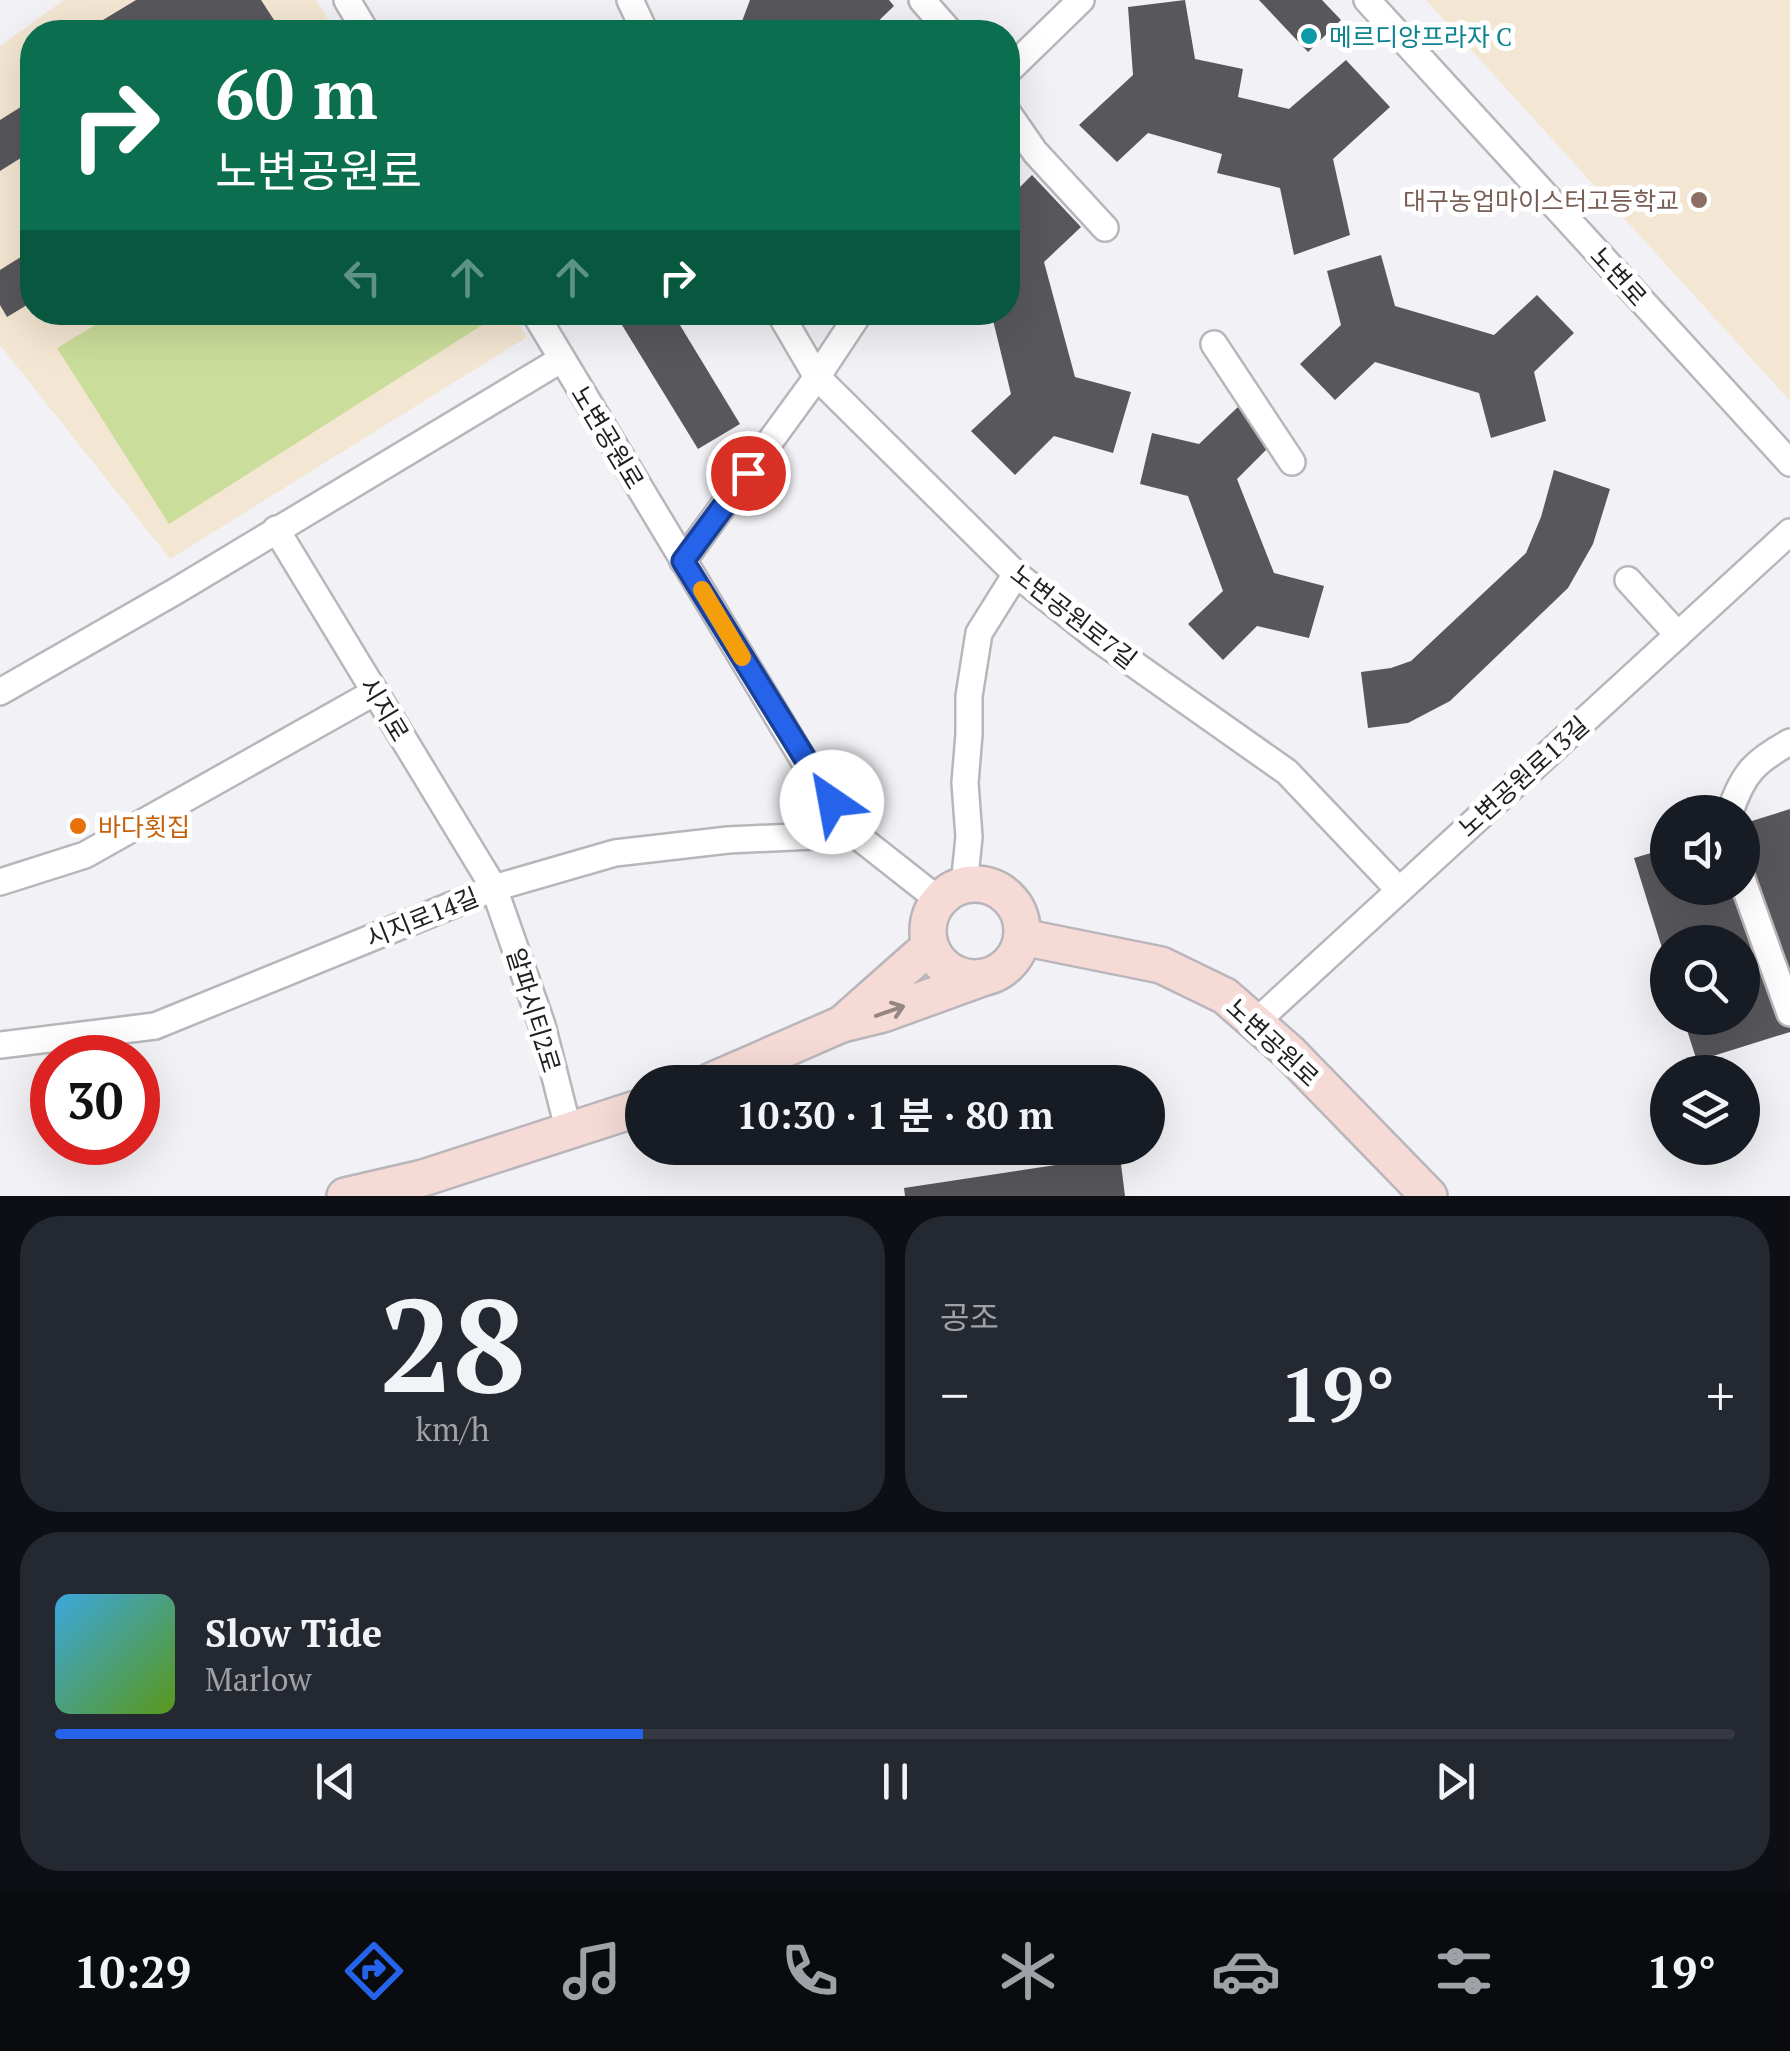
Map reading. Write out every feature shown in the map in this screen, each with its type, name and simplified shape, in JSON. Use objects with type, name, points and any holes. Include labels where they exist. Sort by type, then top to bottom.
[{"type":"street","points":[[922,0],[940,20]]},
{"type":"street","points":[[1020,59],[1081,0]]},
{"type":"street","name":"노변로","points":[[1367,0],[1790,463]]},
{"type":"street","points":[[1020,130],[1035,152],[1106,228]]},
{"type":"street","name":"노변공원로","points":[[542,325],[818,784],[856,834],[883,859],[952,893]]},
{"type":"street","name":"노변공원로7길","points":[[786,325],[818,378],[1016,574],[1097,638],[1287,772],[1399,890]]},
{"type":"street","points":[[683,561],[818,378],[852,325]]},
{"type":"street","points":[[1214,344],[1292,462]]},
{"type":"street","points":[[0,692],[176,592],[562,359]]},
{"type":"street","name":"시지로","points":[[276,529],[494,888]]},
{"type":"street","name":"노변공원로13길","points":[[1258,1022],[1790,532]]},
{"type":"street","points":[[994,974],[964,977],[949,970],[930,946],[928,930],[952,893],[969,837],[964,782],[970,734],[969,696],[979,633],[1016,574]]},
{"type":"street","points":[[1628,580],[1678,635]]},
{"type":"street","points":[[0,882],[84,855],[375,692]]},
{"type":"street","points":[[1736,795],[1758,760],[1790,742]]},
{"type":"street","name":"시지로14길","points":[[0,1045],[155,1026],[494,888],[615,853],[728,840],[856,834]]},
{"type":"street","name":"알파시티2로","points":[[494,888],[542,1025],[569,1132]]},
{"type":"street","points":[[749,1065],[842,1024],[883,1014],[994,974],[1008,965],[1022,937],[1016,907],[992,888],[952,893]]},
{"type":"street","points":[[1751,905],[1790,1014]]},
{"type":"street","name":"노변공원로","points":[[1022,937],[1161,965],[1224,996],[1258,1022],[1429,1196]]},
{"type":"street","points":[[842,1024],[930,946]]},
{"type":"street","points":[[345,1196],[423,1178],[625,1113]]},
{"type":"shaded area","points":[[64,0],[316,0],[328,20],[36,20]]},
{"type":"shaded area","name":"대구농업마이스터고등학교","points":[[1426,0],[1790,0],[1790,401]]},
{"type":"shaded area","points":[[20,32],[20,325],[520,325],[527,337],[170,559],[0,345],[0,46]]},
{"type":"green space","points":[[95,325],[482,325],[169,524],[57,348]]},
{"type":"building","points":[[136,0],[261,0],[274,20],[103,20]]},
{"type":"building","points":[[750,0],[889,0],[894,6],[879,20],[742,20]]},
{"type":"building","points":[[1185,0],[1195,59],[1243,69],[1238,97],[1289,109],[1346,60],[1390,107],[1333,159],[1350,235],[1294,255],[1280,188],[1217,173],[1222,154],[1148,133],[1117,162],[1079,125],[1133,75],[1128,7]]},
{"type":"building","name":"메르디앙프라자 C","points":[[1259,0],[1322,0],[1341,20],[1308,52]]},
{"type":"building","points":[[20,108],[20,158],[0,171],[0,120]]},
{"type":"building","points":[[1032,175],[1081,227],[1044,262],[1075,377],[1131,392],[1113,453],[1054,436],[1015,475],[971,431],[1011,394],[994,325],[1020,325],[1020,187]]},
{"type":"building","points":[[1381,255],[1395,306],[1494,335],[1537,295],[1574,333],[1534,372],[1546,421],[1491,438],[1479,393],[1375,362],[1335,400],[1300,364],[1341,325],[1327,271]]},
{"type":"building","points":[[20,258],[20,309],[7,317],[0,305],[0,270]]},
{"type":"building","points":[[622,325],[680,325],[740,424],[698,449]]},
{"type":"building","points":[[1239,406],[1273,443],[1237,479],[1274,573],[1324,586],[1309,638],[1257,626],[1223,660],[1188,624],[1223,591],[1188,496],[1140,484],[1152,433],[1199,444]]},
{"type":"building","points":[[1554,470],[1610,489],[1593,544],[1568,588],[1450,701],[1408,723],[1368,728],[1361,672],[1411,661],[1526,553]]},
{"type":"building","points":[[1790,809],[1790,1032],[1716,1055],[1695,1055],[1689,1035],[1760,1035],[1760,925],[1655,925],[1634,858],[1650,853],[1650,905],[1760,905],[1760,818]]},
{"type":"building","points":[[1056,1165],[1121,1165],[1125,1196],[905,1196],[904,1188]]},
{"type":"slow traffic","points":[[702,590],[742,657]]},
{"type":"place","name":"메르디앙프라자 C","points":[[1309,36]]},
{"type":"place","name":"대구농업마이스터고등학교","points":[[1699,200]]},
{"type":"place","name":"바다횟집","points":[[78,826]]},
{"type":"route","points":[[748,473],[683,561],[832,802]]}]
